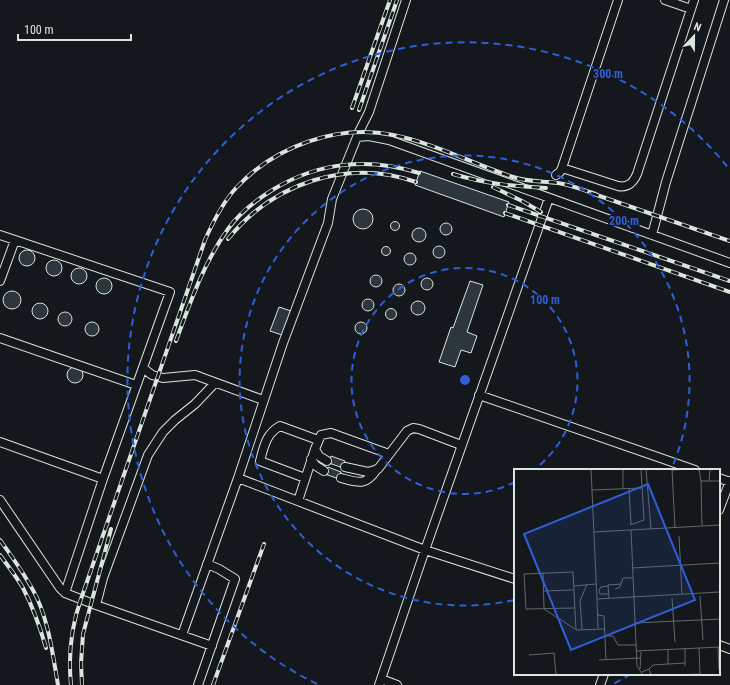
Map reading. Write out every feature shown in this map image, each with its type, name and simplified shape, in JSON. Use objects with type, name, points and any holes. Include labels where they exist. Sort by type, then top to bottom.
[{"type":"lane","points":[[182,635],[246,455],[263,400],[328,223],[332,199],[357,137],[369,112],[406,0]]},
{"type":"lane","points":[[556,175],[562,168],[618,0]]},
{"type":"lane","points":[[665,0],[691,9]]},
{"type":"lane","points":[[562,168],[618,186],[623,187],[632,183],[637,174],[694,0]]},
{"type":"lane","points":[[652,235],[666,182],[724,0]]},
{"type":"lane","points":[[357,137],[369,136],[389,140],[730,263]]},
{"type":"lane","points":[[397,685],[380,682],[461,445],[549,198]]},
{"type":"lane","points":[[0,235],[170,292],[136,385],[65,593]]},
{"type":"lane","points":[[0,281],[15,240]]},
{"type":"lane","points":[[0,338],[136,385]]},
{"type":"lane","points":[[143,368],[152,375],[170,378],[195,375],[263,400]]},
{"type":"lane","points":[[96,605],[103,578],[148,455],[163,432],[175,420],[189,410],[215,383]]},
{"type":"lane","points":[[479,395],[692,469]]},
{"type":"lane","points":[[260,461],[265,442],[272,431],[280,426],[318,440]]},
{"type":"lane","points":[[341,478],[355,482],[364,482],[371,478],[407,431],[413,428],[461,445]]},
{"type":"lane","points":[[298,501],[311,460],[321,435],[331,433],[388,454]]},
{"type":"lane","points":[[0,442],[104,479]]},
{"type":"lane","points":[[315,449],[318,456],[327,461]]},
{"type":"lane","points":[[246,455],[305,478]]},
{"type":"lane","points":[[311,460],[316,466],[324,471]]},
{"type":"lane","points":[[345,467],[368,472],[378,468]]},
{"type":"lane","points":[[238,478],[425,550],[514,579]]},
{"type":"lane","points":[[720,478],[730,482],[720,507]]},
{"type":"lane","points":[[0,500],[60,588],[65,593],[212,646]]},
{"type":"lane","points":[[199,685],[235,579],[219,568],[207,564]]},
{"type":"lane","points":[[720,645],[730,649]]},
{"type":"lane","points":[[600,685],[604,675]]},
{"type":"building","points":[[420,171],[509,202],[504,217],[415,185]]},
{"type":"building","points":[[363,209],[370,212],[373,219],[370,226],[363,229],[356,226],[353,219],[356,212]]},
{"type":"building","points":[[393,222],[397,222],[399,226],[397,230],[393,230],[391,228],[391,224]]},
{"type":"building","points":[[444,223],[448,223],[452,229],[448,235],[444,235],[440,231],[440,227]]},
{"type":"building","points":[[419,228],[424,230],[426,235],[424,240],[419,242],[414,240],[412,235],[414,230]]},
{"type":"building","points":[[437,246],[441,246],[445,252],[441,258],[437,258],[433,254],[433,250]]},
{"type":"building","points":[[384,247],[388,247],[390,251],[388,255],[384,255],[382,253],[382,249]]},
{"type":"building","points":[[27,250],[33,252],[35,258],[33,264],[27,266],[21,264],[19,258],[21,252]]},
{"type":"building","points":[[410,253],[414,255],[416,259],[414,263],[410,265],[406,263],[404,259],[406,255]]},
{"type":"building","points":[[54,260],[61,265],[62,268],[57,275],[54,276],[47,271],[46,268],[51,261]]},
{"type":"building","points":[[76,268],[82,268],[87,273],[85,282],[82,284],[76,284],[71,279],[71,273]]},
{"type":"building","points":[[374,275],[378,275],[382,281],[378,287],[374,287],[370,283],[370,279]]},
{"type":"building","points":[[104,278],[111,283],[112,286],[107,293],[104,294],[97,289],[96,286],[101,279]]},
{"type":"building","points":[[429,278],[432,279],[432,289],[425,290],[422,289],[421,282],[422,279]]},
{"type":"building","points":[[470,281],[483,285],[467,332],[477,336],[471,353],[461,350],[455,367],[439,362],[451,327],[453,328]]},
{"type":"building","points":[[397,284],[401,284],[405,290],[401,296],[397,296],[393,292],[393,288]]},
{"type":"building","points":[[12,291],[18,294],[21,300],[18,306],[12,309],[6,306],[3,300],[6,294]]},
{"type":"building","points":[[366,299],[370,299],[374,305],[370,311],[366,311],[362,307],[362,303]]},
{"type":"building","points":[[418,301],[423,303],[425,308],[423,313],[418,315],[413,313],[411,308],[413,303]]},
{"type":"building","points":[[40,303],[47,308],[48,311],[43,318],[40,319],[33,314],[32,311],[37,304]]},
{"type":"building","points":[[279,307],[291,311],[282,335],[270,331]]},
{"type":"building","points":[[391,308],[395,310],[397,314],[395,318],[391,320],[387,318],[385,314],[387,310]]},
{"type":"building","points":[[62,312],[68,312],[72,316],[72,322],[68,326],[62,326],[58,322],[58,316]]},
{"type":"building","points":[[89,322],[95,322],[99,326],[99,332],[95,336],[89,336],[85,332],[85,326]]},
{"type":"building","points":[[363,322],[366,323],[366,333],[359,334],[356,333],[355,326],[356,323]]},
{"type":"building","points":[[75,367],[82,372],[83,375],[78,382],[75,383],[68,378],[67,375],[72,368]]},
{"type":"building","points":[[331,456],[345,461],[343,468],[329,463]]},
{"type":"building","points":[[328,467],[341,472],[339,479],[325,474]]},
{"type":"railway","points":[[352,108],[390,0]]},
{"type":"railway","points":[[359,110],[397,0]]},
{"type":"railway","points":[[71,685],[71,641],[78,610],[205,240],[215,219],[227,200],[236,188],[252,173],[269,160],[308,142],[329,136],[372,132],[393,135],[423,143],[519,179],[563,184],[596,194]]},
{"type":"railway","points":[[176,341],[198,283],[219,242],[238,217],[274,189],[309,173],[345,165],[382,165],[419,173]]},
{"type":"railway","points":[[228,239],[246,219],[267,203],[289,190],[313,180],[338,175],[364,173],[390,175],[416,182]]},
{"type":"railway","points":[[453,174],[499,184],[546,188]]},
{"type":"railway","points":[[493,187],[541,212]]},
{"type":"railway","points":[[591,193],[730,241]]},
{"type":"railway","points":[[508,205],[730,281]]},
{"type":"railway","points":[[505,213],[730,292]]},
{"type":"railway","points":[[82,685],[81,663],[83,634],[111,529]]},
{"type":"railway","points":[[0,540],[24,575],[37,598],[45,618],[58,685]]},
{"type":"railway","points":[[213,685],[264,544]]},
{"type":"railway","points":[[0,555],[18,579],[27,595],[46,648]]}]
